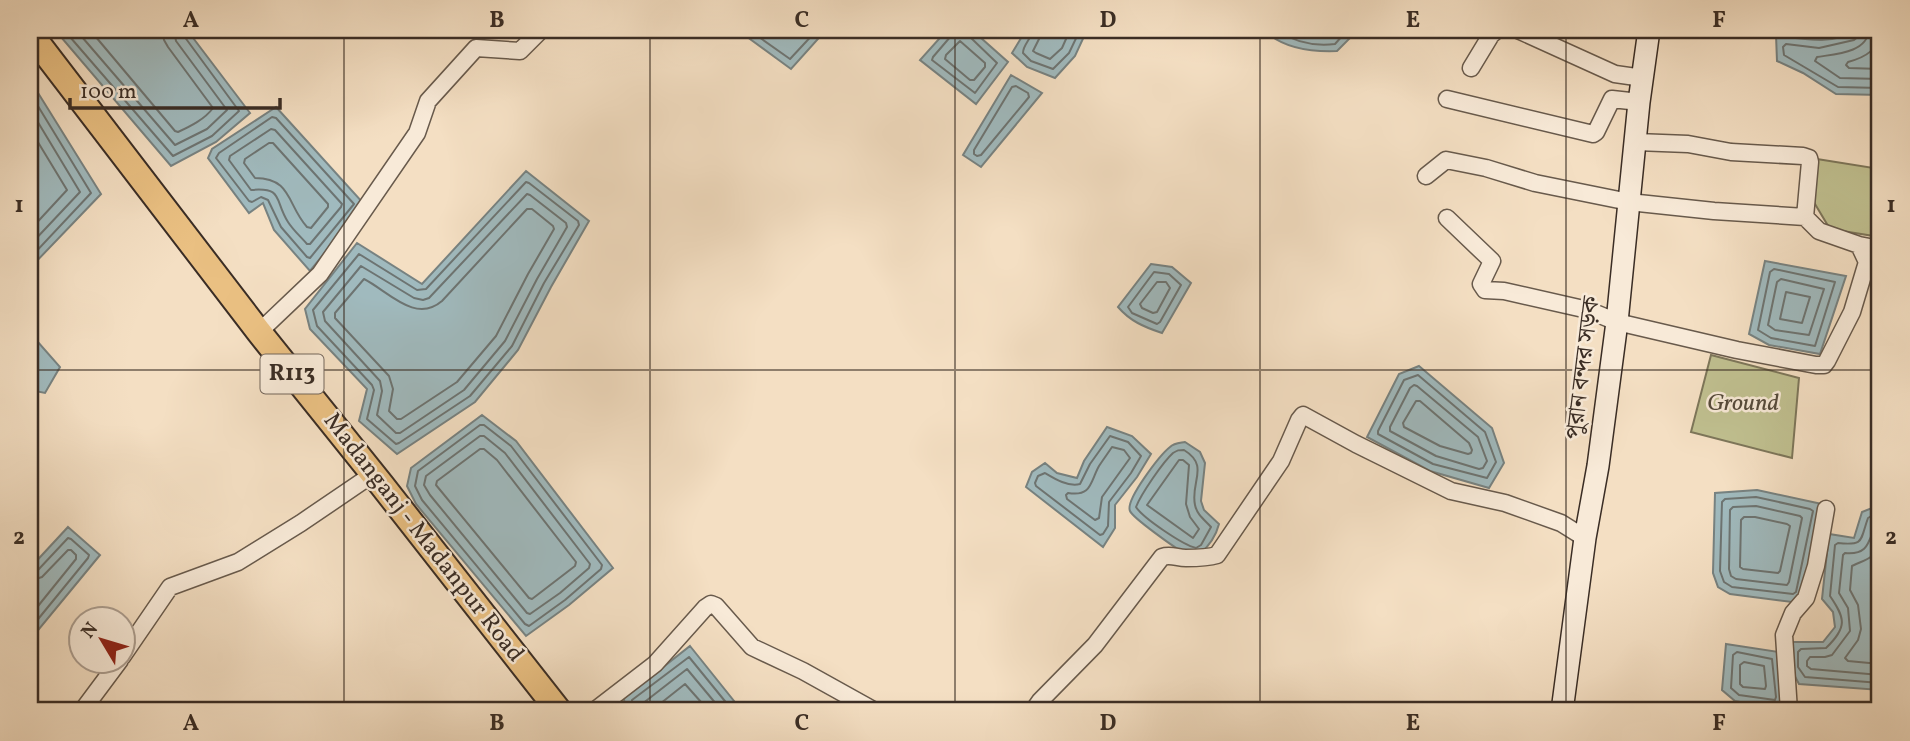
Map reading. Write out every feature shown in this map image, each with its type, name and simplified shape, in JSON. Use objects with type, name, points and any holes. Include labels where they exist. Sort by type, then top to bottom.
[{"type":"main road","name":"Madanganj - Madanpur Road","points":[[30,33],[259,332],[559,711]]},
{"type":"street","points":[[259,332],[320,274],[417,133],[428,101],[476,48],[520,51],[541,30]]},
{"type":"street","points":[[1471,68],[1491,35],[1497,30]]},
{"type":"street","points":[[1518,30],[1615,74],[1643,78]]},
{"type":"street","name":"পুরান বন্দর সড়ক","points":[[1562,711],[1617,322],[1649,30]]},
{"type":"street","points":[[1447,99],[1593,134],[1612,99],[1639,102]]},
{"type":"street","points":[[1636,142],[1688,144],[1731,152],[1809,158],[1805,217]]},
{"type":"street","points":[[1426,176],[1446,160],[1486,168],[1535,183],[1629,202],[1805,217],[1819,231],[1859,245],[1880,249]]},
{"type":"street","points":[[1447,218],[1492,261],[1481,284],[1485,290],[1504,291],[1588,310],[1617,322],[1816,365],[1824,365],[1827,361],[1852,312],[1867,262],[1859,245]]},
{"type":"street","points":[[1033,711],[1095,645],[1162,557],[1217,555],[1281,461],[1303,415],[1451,491],[1505,503],[1562,523],[1585,538]]},
{"type":"street","points":[[136,637],[170,587],[238,562],[373,474]]},
{"type":"street","points":[[1789,711],[1784,635],[1793,613],[1806,598],[1816,566],[1826,509]]},
{"type":"street","points":[[594,711],[655,664],[705,608],[712,604],[752,647],[803,671],[875,711]]},
{"type":"street","points":[[82,711],[110,674]]},
{"type":"green space","points":[[1817,159],[1880,169],[1880,237],[1830,229],[1812,199]]},
{"type":"green space","name":"Ground","points":[[1711,355],[1799,378],[1792,458],[1691,432]]},
{"type":"water","points":[[55,30],[187,30],[250,113],[216,142],[171,166]]},
{"type":"water","points":[[739,30],[826,30],[791,69]]},
{"type":"water","points":[[947,30],[972,30],[1008,62],[976,104],[920,60]]},
{"type":"water","points":[[1026,30],[1087,30],[1075,56],[1055,78],[1027,67],[1012,53]]},
{"type":"water","points":[[1264,30],[1353,30],[1350,38],[1337,51],[1327,51],[1307,50],[1289,45]]},
{"type":"water","points":[[1857,30],[1880,30],[1880,95],[1836,94],[1803,73],[1777,61],[1776,35],[1828,40]]},
{"type":"water","points":[[1011,75],[1042,93],[981,167],[963,155]]},
{"type":"water","points":[[30,80],[101,194],[30,268]]},
{"type":"water","points":[[276,107],[364,204],[310,271],[274,230],[263,203],[249,213],[208,158],[212,149]]},
{"type":"water","points":[[526,171],[589,221],[518,350],[475,402],[397,454],[359,421],[367,389],[310,329],[305,309],[357,243],[422,284]]},
{"type":"water","points":[[1765,261],[1846,276],[1820,354],[1769,345],[1749,334]]},
{"type":"water","points":[[1151,264],[1172,267],[1191,283],[1162,333],[1138,323],[1118,307]]},
{"type":"water","points":[[30,333],[60,367],[45,393],[30,390]]},
{"type":"water","points":[[1419,366],[1492,428],[1504,463],[1489,488],[1430,471],[1367,437],[1399,374]]},
{"type":"water","points":[[482,415],[516,441],[613,568],[526,636],[416,504],[407,486],[411,468]]},
{"type":"water","points":[[1107,427],[1132,436],[1151,454],[1115,505],[1115,528],[1103,547],[1026,487],[1032,472],[1045,463],[1057,473],[1077,478],[1084,461]]},
{"type":"water","points":[[1185,442],[1200,452],[1205,463],[1201,501],[1204,510],[1219,524],[1211,541],[1199,555],[1185,553],[1146,526],[1130,511],[1138,488],[1159,459],[1172,446]]},
{"type":"water","points":[[1757,490],[1822,504],[1800,603],[1730,594],[1718,587],[1713,573],[1715,493]]},
{"type":"water","points":[[1872,508],[1880,509],[1880,690],[1799,684],[1791,669],[1791,642],[1823,642],[1835,627],[1833,612],[1822,599],[1829,534],[1854,538],[1862,512]]},
{"type":"water","points":[[68,527],[100,555],[30,640],[30,568]]},
{"type":"water","points":[[1726,644],[1779,652],[1784,710],[1735,701],[1722,690]]},
{"type":"water","points":[[690,646],[742,711],[625,711],[624,698]]}]
